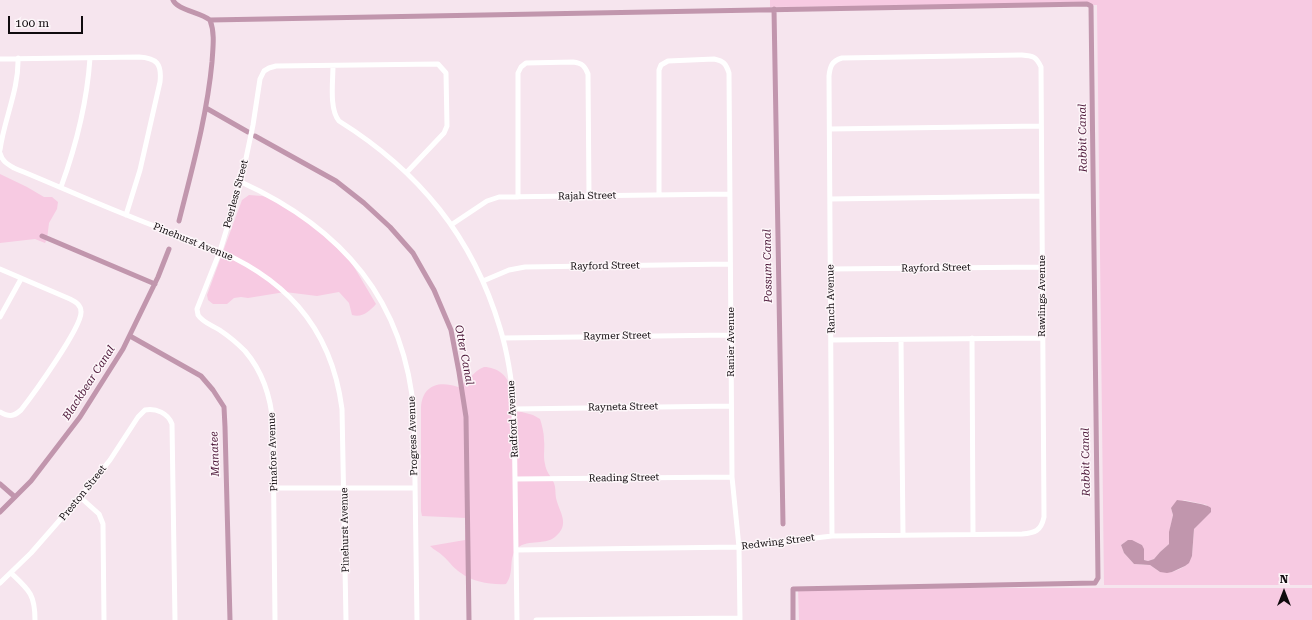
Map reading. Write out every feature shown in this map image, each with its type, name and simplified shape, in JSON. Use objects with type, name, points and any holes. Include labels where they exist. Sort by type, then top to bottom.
[{"type":"street","name":"Rawlings Avenue","points":[[832,63],[842,58],[989,55],[1028,55],[1038,60],[1041,67],[1044,517],[1039,530]]},
{"type":"street","points":[[0,59],[144,57],[151,58],[157,62],[160,67],[160,82],[142,163],[126,215]]},
{"type":"street","points":[[0,150],[16,86],[18,58]]},
{"type":"street","points":[[61,187],[83,110],[90,58]]},
{"type":"street","name":"Ranier Avenue","points":[[659,195],[658,75],[661,65],[668,60],[714,59],[721,61],[726,64],[729,73],[732,477],[739,547],[740,619]]},
{"type":"street","points":[[518,197],[518,74],[521,67],[526,63],[539,62],[579,63],[585,66],[588,74],[589,196]]},
{"type":"street","name":"Ranch Avenue","points":[[832,63],[829,76],[832,536]]},
{"type":"street","points":[[333,66],[438,64],[443,68],[446,73],[447,126],[444,132],[407,172]]},
{"type":"street","name":"Peerless Street","points":[[198,315],[197,309],[220,251],[241,182],[253,125],[260,79],[264,71],[276,66],[333,66]]},
{"type":"street","name":"Radford Avenue","points":[[333,66],[333,109],[335,116],[339,121],[384,151],[407,172],[432,199],[451,224],[470,254],[483,281],[497,317],[503,338],[511,379],[514,409],[517,620]]},
{"type":"street","points":[[830,129],[1041,126]]},
{"type":"street","name":"Pinehurst Avenue","points":[[1,155],[6,163],[14,168],[126,215],[220,251],[251,267],[280,287],[310,320],[322,341],[334,369],[340,393],[344,427],[346,620]]},
{"type":"street","name":"Progress Avenue","points":[[241,182],[298,213],[327,235],[342,249],[371,284],[383,306],[401,347],[410,382],[414,414],[416,620]]},
{"type":"street","name":"Rajah Street","points":[[451,224],[493,199],[518,197],[730,194]]},
{"type":"street","points":[[830,199],[1041,196]]},
{"type":"street","name":"Rayford Street","points":[[483,281],[509,270],[525,267],[730,264]]},
{"type":"street","name":"Rayford Street","points":[[830,269],[1042,267]]},
{"type":"street","points":[[0,269],[70,299],[77,303],[81,308],[82,314],[80,320],[47,375],[21,410],[15,416],[10,416],[0,412]]},
{"type":"street","points":[[0,317],[22,279]]},
{"type":"street","name":"Pinafore Avenue","points":[[198,315],[206,323],[230,338],[254,363],[264,382],[272,412],[275,620]]},
{"type":"street","name":"Raymer Street","points":[[503,338],[730,335]]},
{"type":"street","points":[[972,338],[973,534]]},
{"type":"street","points":[[831,340],[1042,338]]},
{"type":"street","points":[[901,340],[903,535]]},
{"type":"street","name":"Rayneta Street","points":[[514,409],[731,406]]},
{"type":"street","name":"Preston Street","points":[[0,583],[57,525],[110,460],[138,417],[145,410],[156,410],[163,412],[170,419],[173,432],[175,620]]},
{"type":"street","name":"Reading Street","points":[[515,479],[732,477]]},
{"type":"street","points":[[274,488],[414,488]]},
{"type":"street","points":[[80,497],[99,514],[103,524],[104,620]]},
{"type":"street","name":"Redwing Street","points":[[516,550],[739,547],[832,536],[1028,534],[1039,530]]},
{"type":"street","points":[[11,573],[24,585],[32,596],[34,602],[35,620]]},
{"type":"street","points":[[536,620],[740,619]]},
{"type":"shaded area","points":[[770,0],[1312,0],[1312,585],[1104,585],[1097,5],[770,7]],"holes":[[[1184,500],[1207,505],[1202,520],[1194,529],[1192,556],[1185,566],[1180,569],[1172,572],[1160,572],[1150,565],[1134,564],[1124,553],[1121,545],[1127,541],[1132,541],[1142,545],[1144,560],[1148,561],[1154,559],[1169,544],[1173,515],[1171,508]]]},
{"type":"shaded area","points":[[0,174],[44,197],[52,197],[58,202],[57,209],[49,223],[45,243],[35,239],[0,243]]},
{"type":"shaded area","points":[[249,195],[271,198],[287,204],[297,211],[350,260],[376,304],[371,310],[359,316],[352,315],[349,303],[339,292],[317,296],[285,292],[248,298],[234,298],[227,304],[213,304],[208,300],[207,295],[242,200]]},
{"type":"shaded area","points":[[484,367],[489,367],[502,373],[508,380],[511,390],[511,398],[518,411],[533,415],[540,419],[544,435],[544,458],[547,472],[555,485],[556,498],[563,518],[560,532],[551,540],[524,544],[516,550],[512,557],[510,575],[506,584],[495,584],[471,579],[456,569],[430,546],[465,540],[466,518],[422,516],[421,511],[421,408],[424,394],[432,387],[438,385],[444,384],[458,387]]},
{"type":"shaded area","points":[[1177,500],[1201,504],[1211,508],[1211,512],[1194,529],[1192,556],[1189,563],[1167,573],[1160,572],[1150,565],[1134,564],[1124,553],[1121,545],[1128,540],[1132,540],[1142,545],[1144,549],[1144,560],[1148,561],[1154,559],[1169,544],[1169,532],[1173,515],[1171,508]]},
{"type":"shaded area","points":[[798,588],[1312,588],[1312,620],[799,620]]},
{"type":"waterway","name":"Rabbit Canal","points":[[173,0],[184,9],[206,17],[210,20],[1087,4],[1091,6],[1098,578],[1095,583],[793,589],[793,620]]},
{"type":"waterway","name":"Possum Canal","points":[[774,9],[783,524]]},
{"type":"waterway","name":"Blackbear Canal","points":[[179,221],[207,102],[213,40],[213,30],[210,20]]},
{"type":"waterway","name":"Otter Canal","points":[[206,108],[248,132]]},
{"type":"waterway","name":"Otter Canal","points":[[255,136],[336,181],[364,203],[390,227],[413,253],[434,290],[451,330],[466,417],[469,620]]},
{"type":"waterway","points":[[42,236],[155,284]]},
{"type":"waterway","name":"Blackbear Canal","points":[[0,512],[31,481],[80,417],[123,349],[158,277],[169,249]]},
{"type":"waterway","name":"Manatee","points":[[130,336],[201,376],[213,390],[224,407],[230,620]]},
{"type":"waterway","points":[[0,484],[15,497]]}]
